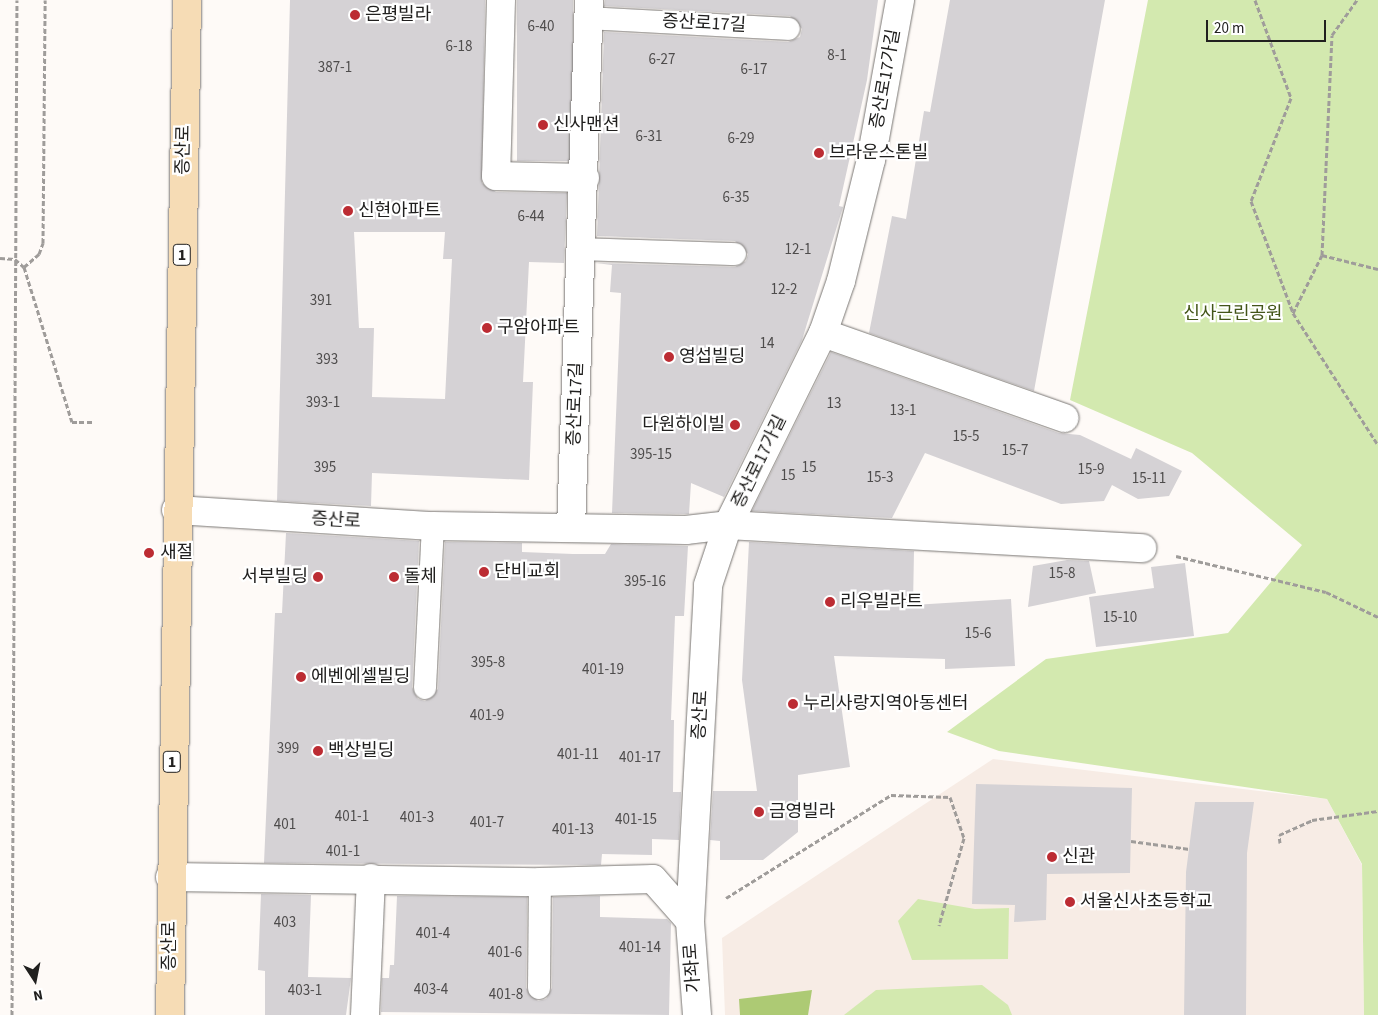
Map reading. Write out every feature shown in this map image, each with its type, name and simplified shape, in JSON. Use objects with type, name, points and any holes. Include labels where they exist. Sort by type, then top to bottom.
[{"type":"main road","name":"증산로","points":[[170,1015],[170,877],[176,510],[187,0]]},
{"type":"street","points":[[501,0],[496,176],[585,178]]},
{"type":"street","name":"증산로17가길","points":[[900,0],[871,160],[823,332],[728,525],[1142,548]]},
{"type":"street","name":"증산로17길","points":[[571,528],[585,178],[589,9]]},
{"type":"street","points":[[823,332],[1064,418]]},
{"type":"street","name":"증산로","points":[[176,510],[433,526],[686,530],[728,525],[708,585],[690,921]]},
{"type":"street","points":[[170,877],[371,878],[540,882],[653,879],[690,921]]},
{"type":"street","points":[[364,1015],[371,878]]},
{"type":"street","name":"가좌로","points":[[690,921],[696,1015]]},
{"type":"lane","name":"증산로17길","points":[[589,9],[789,29]]},
{"type":"lane","points":[[582,250],[735,254]]},
{"type":"lane","points":[[425,688],[433,526]]},
{"type":"lane","points":[[539,988],[540,882]]},
{"type":"path","points":[[12,1015],[17,0]]},
{"type":"path","points":[[24,267],[39,254],[43,243],[45,0]]},
{"type":"path","points":[[1255,0],[1292,98],[1251,201],[1293,314],[1378,445]]},
{"type":"path","points":[[1293,314],[1322,255],[1332,35],[1357,0]]},
{"type":"path","points":[[1322,255],[1378,269]]},
{"type":"path","points":[[0,258],[15,259],[24,267],[72,422],[92,422]]},
{"type":"path","points":[[1142,548],[1326,592],[1378,617]]},
{"type":"path","points":[[690,921],[891,795],[950,797],[956,811],[964,838],[939,925]]},
{"type":"path","points":[[1280,843],[1279,835],[1312,820],[1378,811]]},
{"type":"path","points":[[1131,841],[1189,849]]},
{"type":"shaded area","name":"서울신사초등학교","points":[[993,759],[1327,799],[1362,865],[1364,1015],[725,1015],[722,938]]},
{"type":"green space","name":"신사근린공원","points":[[1148,0],[1378,0],[1378,1015],[1364,1015],[1362,864],[1327,799],[999,751],[947,732],[1046,659],[1228,633],[1302,545],[1192,453],[1070,400]]},
{"type":"green space","points":[[918,899],[975,909],[1009,908],[1008,959],[912,960],[898,921]]},
{"type":"green space","points":[[982,985],[1008,1005],[1012,1015],[844,1015],[876,990]]},
{"type":"green space","points":[[812,990],[808,1015],[740,1015],[739,999]]},
{"type":"building","points":[[290,0],[485,0],[482,183],[496,192],[567,193],[564,263],[529,262],[523,382],[533,382],[529,480],[372,473],[371,506],[277,501]],"holes":[[[354,232],[445,232],[443,259],[452,259],[445,399],[372,397],[374,328],[359,328]]]},
{"type":"building","points":[[517,0],[573,0],[573,161],[517,161]]},
{"type":"building","points":[[605,0],[878,0],[867,80],[839,206],[843,207],[802,340],[724,497],[691,483],[689,514],[612,513],[621,293],[610,292],[612,265],[596,263],[735,267],[746,261],[748,254],[735,241],[597,236],[604,32],[788,42],[800,37],[802,29],[790,16],[604,6]]},
{"type":"building","points":[[950,0],[1105,0],[1034,391],[869,333],[892,216],[906,219],[924,111],[930,112]]},
{"type":"building","points":[[831,352],[1059,433],[1080,435],[1131,459],[1136,448],[1182,471],[1169,496],[1138,499],[1112,485],[1104,501],[1061,504],[925,453],[892,518],[752,511]]},
{"type":"building","points":[[286,533],[419,541],[412,687],[418,699],[425,701],[438,689],[445,542],[522,543],[522,552],[573,554],[605,554],[611,544],[688,546],[684,616],[675,616],[671,720],[674,720],[673,792],[681,792],[679,840],[652,839],[652,855],[602,854],[601,865],[264,863],[275,613],[282,613]]},
{"type":"building","points":[[749,542],[914,551],[913,605],[1011,599],[1015,666],[945,669],[945,659],[834,656],[850,767],[798,775],[798,832],[763,860],[720,860],[720,841],[710,840],[713,791],[757,791],[742,680]]},
{"type":"building","points":[[1067,560],[1089,561],[1096,593],[1028,607],[1033,566]]},
{"type":"building","points":[[1185,563],[1194,636],[1096,647],[1089,597],[1154,588],[1151,567]]},
{"type":"building","name":"신관","points":[[976,784],[1132,788],[1130,873],[1047,874],[1046,920],[1014,922],[1015,905],[972,904]]},
{"type":"building","points":[[1195,802],[1254,802],[1247,853],[1246,1015],[1184,1015],[1186,872]]},
{"type":"building","points":[[261,894],[311,895],[308,977],[351,978],[346,1015],[265,1015],[265,971],[258,970]]},
{"type":"building","points":[[397,896],[527,897],[526,988],[538,1001],[546,999],[552,988],[553,897],[600,896],[600,917],[667,919],[671,923],[669,1015],[381,1012],[382,978],[389,978],[390,965],[394,965]]},
{"type":"place","name":"은평빌라","points":[[355,15]]},
{"type":"place","name":"신사맨션","points":[[543,125]]},
{"type":"place","name":"브라운스톤빌","points":[[819,153]]},
{"type":"place","name":"신현아파트","points":[[348,211]]},
{"type":"place","name":"구암아파트","points":[[487,328]]},
{"type":"place","name":"영섭빌딩","points":[[669,357]]},
{"type":"place","name":"다원하이빌","points":[[735,425]]},
{"type":"place","name":"새절","points":[[149,553]]},
{"type":"place","name":"단비교회","points":[[484,572]]},
{"type":"place","name":"서부빌딩","points":[[318,577]]},
{"type":"place","name":"돌체","points":[[394,577]]},
{"type":"place","name":"리우빌라트","points":[[830,602]]},
{"type":"place","name":"에벤에셀빌딩","points":[[301,677]]},
{"type":"place","name":"누리사랑지역아동센터","points":[[793,704]]},
{"type":"place","name":"백상빌딩","points":[[318,751]]},
{"type":"place","name":"금영빌라","points":[[759,812]]},
{"type":"place","name":"신관","points":[[1052,857]]},
{"type":"place","name":"서울신사초등학교","points":[[1070,902]]}]
